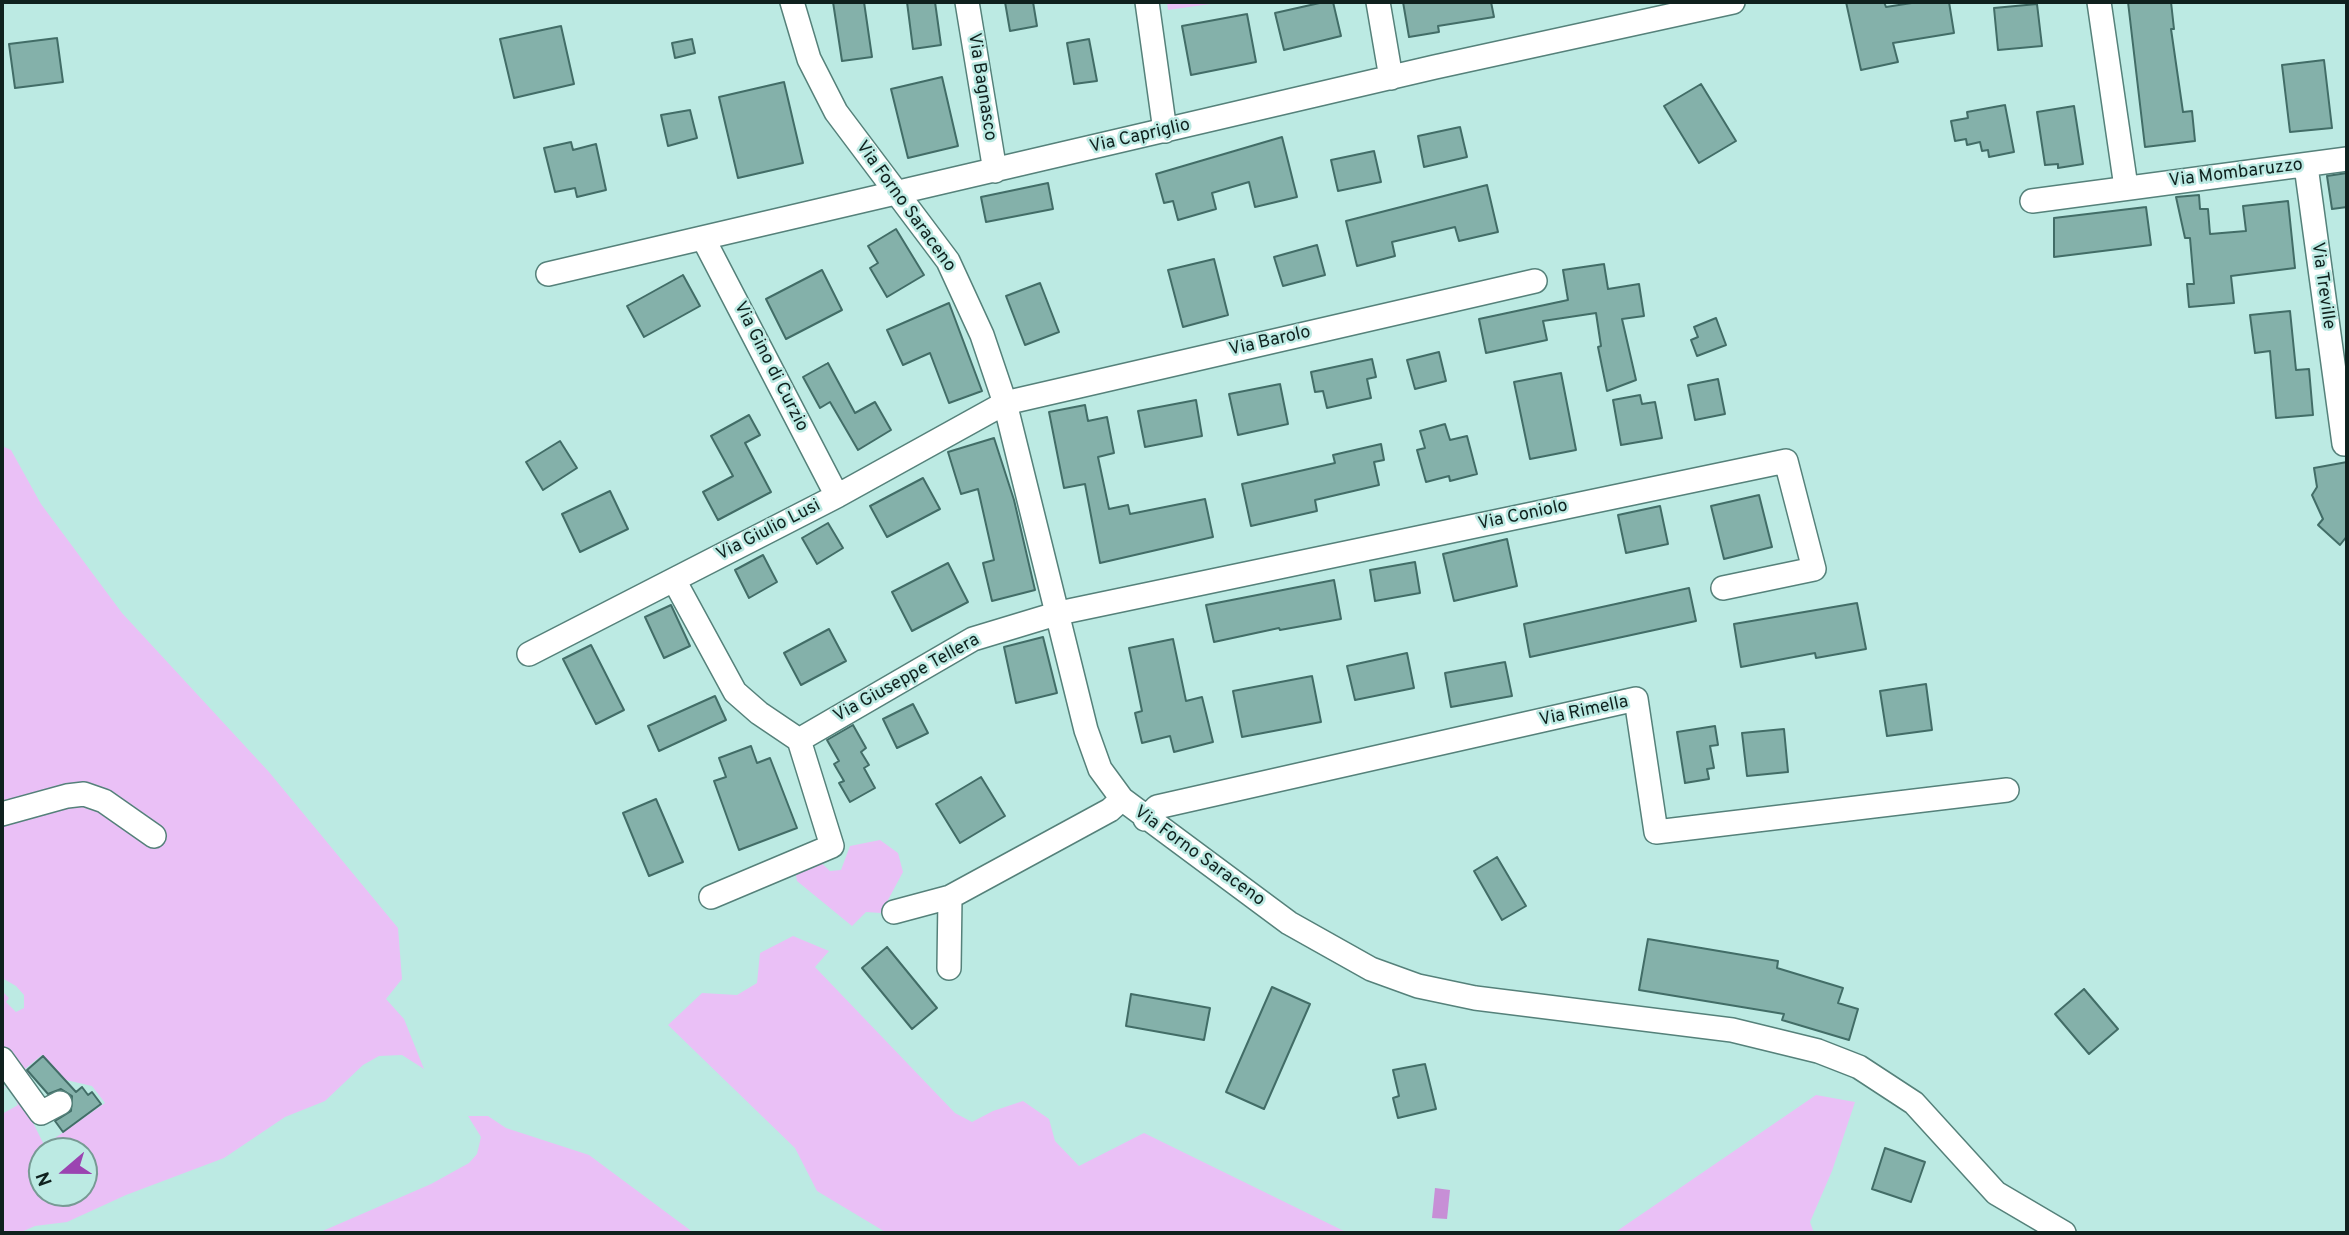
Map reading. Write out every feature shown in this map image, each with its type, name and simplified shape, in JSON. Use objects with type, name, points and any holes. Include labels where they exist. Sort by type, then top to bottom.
[{"type":"street","name":"Via Forno Saraceno","points":[[792,2],[808,59],[820,85],[836,113],[948,261],[982,335],[1005,404],[1094,755],[1122,799],[1145,819],[1289,923],[1371,969],[1418,986],[1475,998],[1732,1030],[1818,1051],[1859,1067],[1914,1103],[1996,1193],[2064,1233]]},
{"type":"street","name":"Via Bagnasco","points":[[967,2],[995,172]]},
{"type":"street","points":[[1147,2],[1165,131]]},
{"type":"street","points":[[1378,2],[1391,78]]},
{"type":"street","name":"Via Capriglio","points":[[548,274],[1391,78],[1733,2]]},
{"type":"street","points":[[2099,2],[2126,187]]},
{"type":"street","name":"Via Mombaruzzo","points":[[2032,201],[2347,159]]},
{"type":"street","name":"Via Treville","points":[[2306,166],[2344,444],[2347,444]]},
{"type":"street","name":"Via Gino di Curzio","points":[[703,238],[837,496]]},
{"type":"street","name":"Via Barolo","points":[[1005,404],[1535,281]]},
{"type":"street","name":"Via Giulio Lusi","points":[[529,654],[837,496],[1005,404]]},
{"type":"street","name":"Via Coniolo","points":[[1059,612],[1786,461],[1814,569],[1723,588]]},
{"type":"street","points":[[674,580],[735,692],[759,713],[799,740],[832,846],[711,897]]},
{"type":"street","name":"Via Giuseppe Tellera","points":[[799,740],[973,639],[1059,612]]},
{"type":"street","name":"Via Rimella","points":[[1145,819],[1157,807],[1636,699],[1656,832],[2007,790]]},
{"type":"street","points":[[2,814],[66,796],[84,794],[104,802],[154,836]]},
{"type":"street","points":[[894,912],[950,897],[1110,810],[1122,799]]},
{"type":"street","points":[[949,968],[950,897]]},
{"type":"street","points":[[2,1059],[41,1113],[60,1103]]},
{"type":"shaded area","points":[[1167,2],[1224,2],[1168,10]]},
{"type":"shaded area","points":[[2,446],[11,450],[41,504],[122,613],[269,772],[398,928],[402,979],[386,999],[404,1019],[424,1069],[402,1055],[379,1056],[363,1065],[325,1101],[285,1117],[224,1158],[126,1195],[67,1222],[35,1226],[19,1233],[2,1233],[2,1114],[18,1105],[9,1086],[2,1089],[11,1083],[8,1079],[2,1083],[2,1070],[14,1084],[40,1137],[28,1137],[28,1207],[98,1207],[98,1137],[57,1137],[105,1103],[92,1086],[66,1080],[42,1055],[25,1069],[30,1075],[24,1078],[2,1053],[2,991],[9,998],[6,1002],[16,1012],[24,1008],[24,995],[16,986],[2,978],[2,822],[85,803],[139,840],[155,846],[108,793],[2,810]]},
{"type":"shaded area","points":[[880,840],[898,853],[903,872],[881,913],[866,912],[852,926],[797,881],[794,865],[815,857],[830,871],[841,870],[850,846]]},
{"type":"shaded area","points":[[793,936],[829,951],[815,967],[955,1113],[972,1122],[993,1111],[1023,1101],[1049,1119],[1055,1141],[1079,1166],[1144,1133],[1348,1233],[887,1233],[817,1191],[795,1148],[668,1025],[702,993],[737,995],[757,983],[760,953]]},
{"type":"shaded area","points":[[1816,1095],[1855,1102],[1832,1171],[1810,1222],[1814,1233],[1614,1233]]},
{"type":"shaded area","points":[[468,1116],[488,1116],[506,1128],[589,1155],[694,1233],[318,1233],[431,1184],[469,1163],[477,1154],[481,1137]]},
{"type":"shaded area","points":[[1435,1188],[1450,1190],[1447,1219],[1432,1218]]},
{"type":"building","points":[[833,2],[864,2],[872,57],[842,61]]},
{"type":"building","points":[[907,2],[935,2],[941,45],[913,49]]},
{"type":"building","points":[[1005,2],[1033,2],[1037,26],[1010,31]]},
{"type":"building","points":[[1333,2],[1341,36],[1284,50],[1275,13]]},
{"type":"building","points":[[1403,2],[1491,2],[1494,17],[1438,26],[1439,32],[1409,37]]},
{"type":"building","points":[[1846,2],[1884,2],[1886,7],[1918,2],[1949,2],[1954,33],[1893,43],[1898,62],[1861,70]]},
{"type":"building","points":[[2128,2],[2171,2],[2174,29],[2171,29],[2183,112],[2192,111],[2195,141],[2145,147]]},
{"type":"building","points":[[2037,4],[2042,46],[1998,50],[1994,8]]},
{"type":"building","points":[[1247,14],[1256,62],[1191,75],[1182,26]]},
{"type":"building","points":[[561,26],[574,84],[514,98],[500,39]]},
{"type":"building","points":[[57,38],[63,82],[15,88],[9,44]]},
{"type":"building","points":[[692,39],[695,53],[675,58],[672,43]]},
{"type":"building","points":[[1089,39],[1097,81],[1074,84],[1067,43]]},
{"type":"building","points":[[2324,60],[2332,128],[2290,132],[2282,65]]},
{"type":"building","points":[[942,77],[958,146],[908,158],[891,89]]},
{"type":"building","points":[[784,82],[803,163],[738,178],[719,97]]},
{"type":"building","points":[[1701,84],[1736,141],[1699,163],[1664,106]]},
{"type":"building","points":[[2005,105],[2014,152],[1989,157],[1988,150],[1982,151],[1980,142],[1967,145],[1966,139],[1955,141],[1951,121],[1968,118],[1967,112]]},
{"type":"building","points":[[2074,106],[2083,164],[2058,168],[2058,164],[2045,165],[2037,112]]},
{"type":"building","points":[[690,110],[697,138],[668,146],[661,115]]},
{"type":"building","points":[[1460,127],[1467,157],[1424,167],[1418,136]]},
{"type":"building","points":[[1282,137],[1297,197],[1255,207],[1249,182],[1212,193],[1216,209],[1178,220],[1173,201],[1164,203],[1156,174]]},
{"type":"building","points":[[571,142],[573,150],[596,144],[606,190],[577,197],[575,188],[555,192],[544,148]]},
{"type":"building","points":[[1374,151],[1381,182],[1338,191],[1331,160]]},
{"type":"building","points":[[2347,173],[2347,207],[2332,209],[2327,176]]},
{"type":"building","points":[[1048,183],[1053,209],[986,222],[981,197]]},
{"type":"building","points":[[1487,185],[1498,232],[1459,241],[1455,227],[1392,242],[1395,256],[1357,266],[1346,221]]},
{"type":"building","points":[[2199,195],[2200,209],[2208,209],[2210,234],[2246,231],[2243,206],[2288,201],[2295,268],[2231,276],[2234,303],[2189,307],[2187,284],[2194,284],[2190,238],[2185,238],[2176,197]]},
{"type":"building","points":[[2146,207],[2151,245],[2054,257],[2054,218]]},
{"type":"building","points":[[896,229],[924,275],[887,297],[870,268],[878,263],[868,246]]},
{"type":"building","points":[[1317,245],[1325,275],[1283,286],[1274,257]]},
{"type":"building","points":[[1214,259],[1228,315],[1183,327],[1168,270]]},
{"type":"building","points":[[1604,264],[1608,289],[1639,284],[1644,316],[1622,319],[1636,380],[1607,391],[1598,347],[1601,346],[1596,313],[1543,321],[1547,340],[1486,353],[1479,319],[1568,300],[1563,270]]},
{"type":"building","points":[[822,270],[842,310],[786,339],[766,299]]},
{"type":"building","points":[[683,275],[700,306],[644,337],[627,306]]},
{"type":"building","points":[[1040,283],[1059,332],[1025,345],[1006,296]]},
{"type":"building","points":[[949,303],[982,391],[949,403],[930,353],[903,365],[887,330]]},
{"type":"building","points":[[2290,311],[2296,370],[2309,369],[2313,415],[2276,418],[2270,351],[2255,353],[2250,315]]},
{"type":"building","points":[[1716,318],[1726,345],[1697,356],[1691,340],[1698,337],[1694,327]]},
{"type":"building","points":[[1439,352],[1446,381],[1415,389],[1407,360]]},
{"type":"building","points":[[1372,359],[1376,377],[1367,379],[1371,398],[1327,408],[1323,391],[1315,392],[1311,372]]},
{"type":"building","points":[[828,363],[855,413],[875,402],[891,430],[858,450],[830,402],[820,408],[803,377]]},
{"type":"building","points":[[1561,373],[1576,450],[1530,459],[1514,382]]},
{"type":"building","points":[[1718,379],[1725,414],[1695,420],[1688,385]]},
{"type":"building","points":[[1280,384],[1288,424],[1238,435],[1229,394]]},
{"type":"building","points":[[1640,395],[1642,404],[1655,402],[1662,438],[1621,445],[1613,400]]},
{"type":"building","points":[[1196,400],[1202,436],[1145,447],[1138,411]]},
{"type":"building","points":[[1085,405],[1088,421],[1107,417],[1114,453],[1098,457],[1109,509],[1128,505],[1130,514],[1205,499],[1213,537],[1100,563],[1085,484],[1064,488],[1049,412]]},
{"type":"building","points":[[749,415],[760,435],[745,443],[771,492],[718,520],[703,492],[733,476],[711,436]]},
{"type":"building","points":[[1445,424],[1450,440],[1467,436],[1477,474],[1450,481],[1449,476],[1426,482],[1417,450],[1425,448],[1420,431]]},
{"type":"building","points":[[994,438],[1014,500],[1035,590],[992,601],[983,563],[994,560],[978,489],[961,494],[948,452]]},
{"type":"building","points":[[560,441],[577,468],[543,490],[526,462]]},
{"type":"building","points":[[1381,444],[1384,460],[1374,462],[1379,485],[1315,500],[1317,511],[1251,526],[1242,484],[1335,463],[1333,455]]},
{"type":"building","points":[[2347,462],[2347,536],[2340,545],[2318,525],[2323,519],[2312,495],[2317,487],[2314,468]]},
{"type":"building","points":[[923,478],[940,509],[887,537],[870,506]]},
{"type":"building","points":[[610,491],[628,529],[580,552],[562,514]]},
{"type":"building","points":[[1759,495],[1772,547],[1724,559],[1711,506]]},
{"type":"building","points":[[1660,506],[1668,544],[1626,553],[1618,515]]},
{"type":"building","points":[[828,523],[843,548],[817,564],[802,538]]},
{"type":"building","points":[[1507,539],[1517,586],[1454,601],[1443,554]]},
{"type":"building","points":[[763,555],[777,582],[749,598],[735,570]]},
{"type":"building","points":[[1415,562],[1420,593],[1375,601],[1370,570]]},
{"type":"building","points":[[948,563],[968,602],[912,631],[892,592]]},
{"type":"building","points":[[1334,580],[1341,619],[1280,630],[1279,628],[1214,642],[1206,605]]},
{"type":"building","points":[[1689,588],[1696,621],[1530,657],[1524,624]]},
{"type":"building","points":[[1857,603],[1866,649],[1816,658],[1815,653],[1741,667],[1734,624]]},
{"type":"building","points":[[671,605],[690,646],[664,658],[645,617]]},
{"type":"building","points":[[829,629],[846,661],[801,685],[784,653]]},
{"type":"building","points":[[1043,637],[1057,693],[1016,703],[1004,647]]},
{"type":"building","points":[[1173,639],[1186,701],[1202,697],[1213,742],[1174,752],[1170,736],[1142,743],[1135,713],[1142,711],[1129,648]]},
{"type":"building","points":[[591,645],[624,710],[596,724],[563,659]]},
{"type":"building","points":[[1407,653],[1414,688],[1355,700],[1347,666]]},
{"type":"building","points":[[1505,662],[1512,696],[1451,707],[1445,673]]},
{"type":"building","points":[[1312,676],[1321,722],[1242,737],[1233,691]]},
{"type":"building","points":[[1926,684],[1932,730],[1887,736],[1880,691]]},
{"type":"building","points":[[715,696],[726,720],[659,751],[648,726]]},
{"type":"building","points":[[913,704],[928,733],[897,748],[883,719]]},
{"type":"building","points":[[853,725],[866,748],[861,752],[869,765],[864,768],[875,788],[850,802],[839,783],[844,781],[834,764],[839,761],[827,740]]},
{"type":"building","points":[[1715,726],[1718,745],[1710,746],[1714,768],[1707,769],[1709,779],[1685,783],[1677,732]]},
{"type":"building","points":[[1784,729],[1788,772],[1747,776],[1742,733]]},
{"type":"building","points":[[751,746],[757,763],[770,758],[797,828],[739,850],[714,781],[726,777],[719,758]]},
{"type":"building","points":[[981,777],[1005,816],[960,843],[936,804]]},
{"type":"building","points":[[656,799],[683,862],[649,876],[623,813]]},
{"type":"building","points":[[1497,857],[1526,906],[1502,920],[1474,871]]},
{"type":"building","points":[[1648,939],[1778,961],[1777,968],[1843,988],[1838,1003],[1858,1009],[1849,1040],[1782,1020],[1784,1014],[1639,990]]},
{"type":"building","points":[[887,947],[937,1008],[912,1029],[862,968]]},
{"type":"building","points":[[1272,987],[1310,1004],[1264,1109],[1226,1092]]},
{"type":"building","points":[[2084,989],[2118,1029],[2089,1054],[2055,1014]]},
{"type":"building","points":[[1131,994],[1210,1008],[1204,1040],[1126,1026]]},
{"type":"building","points":[[43,1056],[76,1092],[82,1087],[88,1095],[92,1092],[101,1104],[63,1132],[55,1121],[71,1111],[72,1096],[61,1089],[48,1094],[27,1070]]},
{"type":"building","points":[[1425,1064],[1436,1109],[1398,1118],[1393,1098],[1399,1096],[1393,1070]]},
{"type":"building","points":[[1885,1148],[1925,1162],[1911,1202],[1872,1189]]}]
